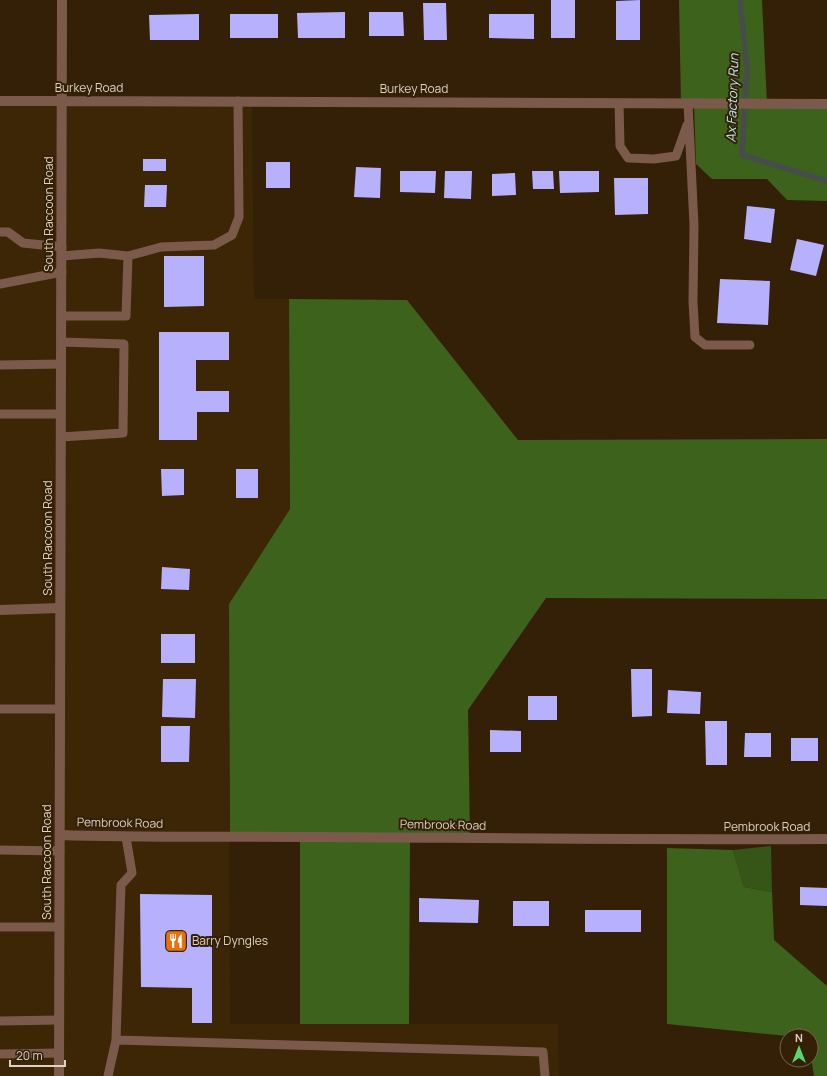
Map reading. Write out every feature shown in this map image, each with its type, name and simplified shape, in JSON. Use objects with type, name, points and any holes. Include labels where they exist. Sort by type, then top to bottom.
[{"type":"street","name":"South Raccoon Road","points":[[59,1076],[62,0]]},
{"type":"street","name":"Burkey Road","points":[[0,101],[827,104]]},
{"type":"street","points":[[0,610],[60,608]]},
{"type":"street","name":"Pembrook Road","points":[[60,835],[126,837],[641,840],[827,839]]},
{"type":"lane","points":[[0,232],[8,232],[24,242],[62,251],[128,256],[161,246],[214,245],[232,235],[239,217],[238,101]]},
{"type":"lane","points":[[619,103],[620,146],[628,158],[654,160],[676,156],[688,121]]},
{"type":"lane","points":[[688,104],[694,225],[693,302],[695,337],[705,345],[750,345]]},
{"type":"lane","points":[[62,316],[126,316],[128,256]]},
{"type":"lane","points":[[0,284],[62,272]]},
{"type":"lane","points":[[61,342],[124,344],[123,433],[61,437]]},
{"type":"lane","points":[[0,365],[61,364]]},
{"type":"lane","points":[[0,414],[61,414]]},
{"type":"lane","points":[[0,709],[60,709]]},
{"type":"lane","points":[[108,1076],[116,1040],[121,885],[132,873],[126,837]]},
{"type":"lane","points":[[0,850],[60,851]]},
{"type":"lane","points":[[0,927],[59,927]]},
{"type":"lane","points":[[0,1021],[59,1020]]},
{"type":"lane","points":[[116,1040],[543,1052],[545,1076]]},
{"type":"lane","points":[[0,1054],[59,1053]]},
{"type":"shaded area","points":[[0,101],[252,101],[254,299],[289,299],[290,509],[229,604],[230,1024],[558,1024],[559,1076],[0,1076]]},
{"type":"green space","points":[[679,0],[762,0],[767,104],[827,104],[827,201],[787,200],[767,179],[712,179],[696,164],[694,104],[681,104]]},
{"type":"green space","points":[[289,299],[407,300],[518,440],[827,439],[827,599],[546,598],[468,710],[470,838],[410,838],[409,1024],[300,1024],[300,837],[230,837],[229,604],[290,509]]},
{"type":"green space","points":[[771,846],[772,892],[744,887],[733,850]]},
{"type":"green space","points":[[667,848],[733,850],[744,887],[772,892],[774,940],[827,986],[827,1076],[814,1076],[813,1068],[819,1068],[819,1028],[779,1028],[779,1035],[667,1024]]},
{"type":"building","points":[[551,0],[575,0],[575,38],[551,38]]},
{"type":"building","points":[[640,0],[640,40],[616,40],[616,1]]},
{"type":"building","points":[[423,3],[446,3],[447,40],[424,40]]},
{"type":"building","points":[[345,12],[345,38],[298,38],[297,13]]},
{"type":"building","points":[[369,12],[403,12],[404,36],[369,36]]},
{"type":"building","points":[[199,14],[199,40],[150,40],[149,15]]},
{"type":"building","points":[[230,14],[278,14],[278,38],[230,38]]},
{"type":"building","points":[[489,14],[534,14],[534,39],[489,38]]},
{"type":"building","points":[[143,159],[166,159],[166,171],[143,171]]},
{"type":"building","points":[[266,162],[290,162],[290,188],[266,188]]},
{"type":"building","points":[[356,167],[381,168],[380,198],[354,197]]},
{"type":"building","points":[[400,171],[436,171],[435,193],[400,192]]},
{"type":"building","points":[[445,171],[472,171],[471,199],[444,198]]},
{"type":"building","points":[[532,171],[553,171],[554,189],[533,189]]},
{"type":"building","points":[[559,171],[599,171],[599,192],[560,193]]},
{"type":"building","points":[[515,173],[516,195],[492,196],[492,174]]},
{"type":"building","points":[[614,178],[648,178],[648,214],[615,215]]},
{"type":"building","points":[[145,185],[167,185],[166,207],[144,207]]},
{"type":"building","points":[[747,206],[775,209],[771,243],[744,239]]},
{"type":"building","points":[[797,239],[824,245],[816,276],[790,270]]},
{"type":"building","points":[[164,256],[204,256],[204,306],[164,307]]},
{"type":"building","points":[[720,279],[770,281],[768,325],[717,323]]},
{"type":"building","points":[[159,332],[229,332],[229,360],[196,360],[196,391],[229,391],[229,412],[197,412],[197,440],[159,440]]},
{"type":"building","points":[[161,469],[184,469],[184,495],[162,496]]},
{"type":"building","points":[[236,469],[258,469],[258,498],[236,498]]},
{"type":"building","points":[[162,567],[190,569],[189,590],[161,589]]},
{"type":"building","points":[[161,634],[195,634],[195,663],[161,663]]},
{"type":"building","points":[[631,669],[652,669],[652,716],[632,717]]},
{"type":"building","points":[[163,679],[196,679],[195,718],[162,717]]},
{"type":"building","points":[[668,690],[701,692],[700,714],[667,713]]},
{"type":"building","points":[[528,696],[557,696],[557,720],[528,720]]},
{"type":"building","points":[[705,721],[727,721],[727,765],[706,765]]},
{"type":"building","points":[[161,726],[190,726],[189,762],[161,762]]},
{"type":"building","points":[[490,730],[521,731],[521,752],[490,752]]},
{"type":"building","points":[[745,733],[771,733],[771,757],[744,757]]},
{"type":"building","points":[[791,738],[818,738],[818,761],[791,761]]},
{"type":"building","points":[[800,887],[827,888],[827,906],[800,905]]},
{"type":"building","name":"Barry Dyngles","points":[[140,894],[212,895],[212,1023],[192,1023],[192,988],[141,987]]},
{"type":"building","points":[[419,898],[479,900],[478,923],[419,922]]},
{"type":"building","points":[[513,901],[549,901],[549,926],[513,926]]},
{"type":"building","points":[[585,910],[641,910],[641,932],[585,932]]},
{"type":"waterway","name":"Ax Factory Run","points":[[740,0],[747,69],[742,155],[827,181]]},
{"type":"place","name":"Barry Dyngles","points":[[176,941]]}]
